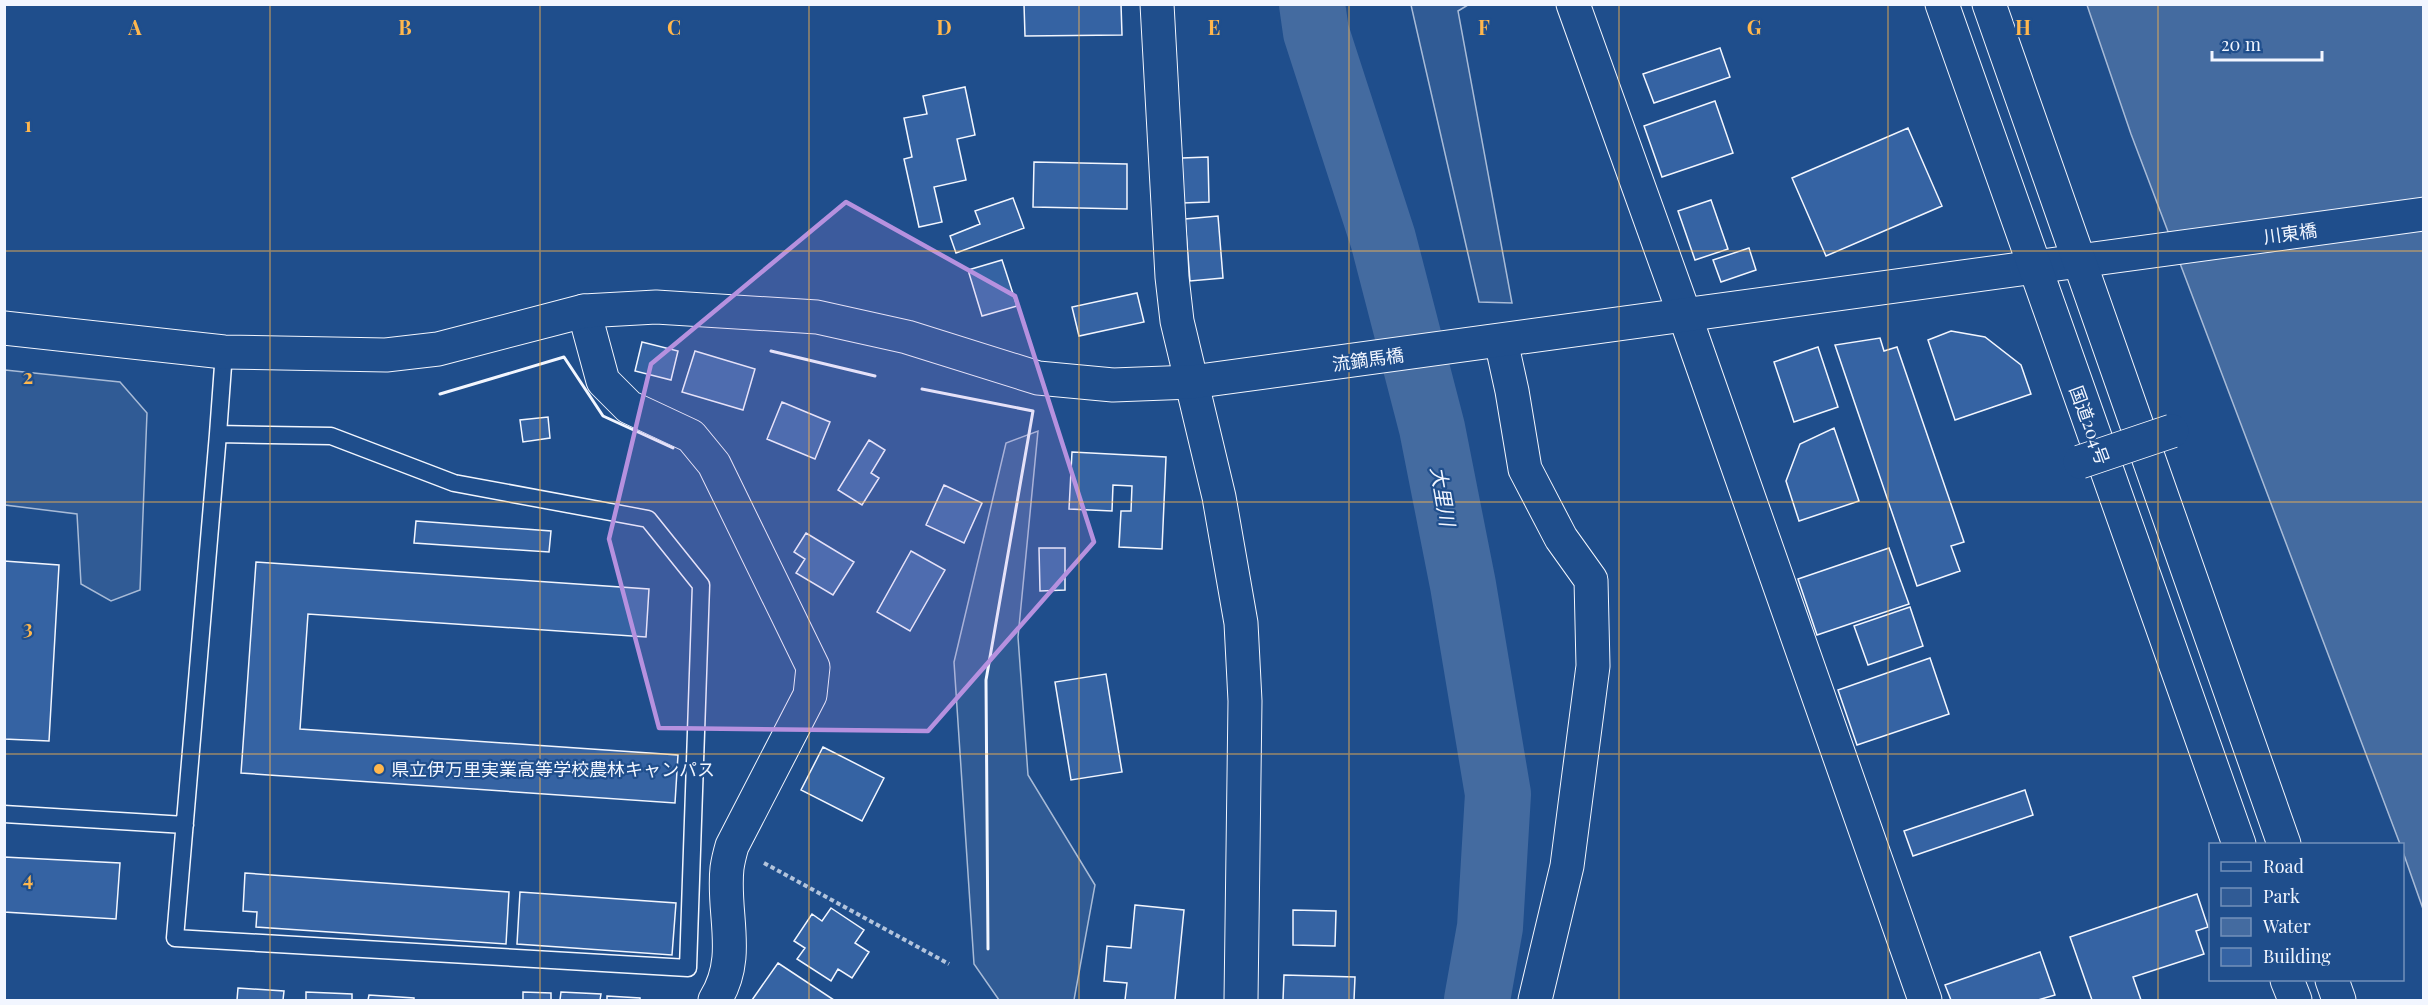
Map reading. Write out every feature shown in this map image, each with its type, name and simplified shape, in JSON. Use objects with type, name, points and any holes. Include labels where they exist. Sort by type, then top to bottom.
[{"type":"main road","points":[[1157,4],[1172,277],[1178,321],[1218,497],[1241,623],[1245,701],[1242,1000]]},
{"type":"main road","points":[[1573,4],[1925,1000]]},
{"type":"main road","name":"国道204号","points":[[1942,4],[2239,843]]},
{"type":"main road","points":[[1989,4],[2284,843]]},
{"type":"main road","name":"川東橋","points":[[1685,316],[2424,214]]},
{"type":"main road","name":"流鏑馬橋","points":[[4,328],[224,352],[386,355],[438,349],[584,311],[656,307],[817,317],[907,337],[1038,378],[1113,385],[1192,382],[1266,374],[1685,316]]},
{"type":"main road","points":[[584,311],[603,381],[629,407],[691,436],[714,464],[813,667],[810,695],[732,846],[727,870],[731,943],[723,988],[715,1000]]},
{"type":"main road","points":[[1485,343],[1512,391],[1525,469],[1561,538],[1591,580],[1593,666],[1567,866],[1535,1000]]},
{"type":"main road","points":[[2080,462],[2172,431]]},
{"type":"main road","points":[[2287,981],[2295,1000]]},
{"type":"main road","points":[[2332,981],[2339,1000]]},
{"type":"lane","points":[[218,434],[331,436],[454,483],[648,519],[701,585],[688,968],[175,938],[224,352]]},
{"type":"lane","points":[[4,814],[185,825]]},
{"type":"path","points":[[732,846],[949,964]]},
{"type":"highlighted area","points":[[846,202],[1015,296],[1094,542],[928,731],[659,728],[609,539],[651,364]]},
{"type":"green space","points":[[1411,5],[1468,5],[1458,11],[1512,303],[1479,302]]},
{"type":"green space","points":[[5,370],[120,382],[147,413],[140,590],[111,601],[81,584],[77,514],[5,505]]},
{"type":"green space","points":[[1038,431],[1018,637],[1028,775],[1095,885],[1074,1000],[999,1000],[974,964],[954,662],[1006,443]]},
{"type":"water","points":[[2087,5],[2423,5],[2423,909],[2404,855],[2404,843],[2400,843],[2131,134]]},
{"type":"building","points":[[1024,4],[1121,4],[1122,35],[1025,36]]},
{"type":"building","points":[[1720,48],[1730,77],[1654,103],[1643,74]]},
{"type":"building","points":[[965,87],[975,135],[957,139],[966,180],[934,187],[942,222],[919,227],[904,159],[912,157],[904,118],[927,114],[923,96]]},
{"type":"building","points":[[1715,101],[1733,153],[1662,177],[1644,126]]},
{"type":"building","points":[[1908,128],[1942,206],[1826,256],[1792,178]]},
{"type":"building","points":[[1208,157],[1209,202],[1183,203],[1182,158]]},
{"type":"building","points":[[1034,162],[1127,164],[1127,209],[1033,207]]},
{"type":"building","points":[[1013,198],[1024,228],[956,253],[950,236],[980,224],[975,211]]},
{"type":"building","points":[[1711,200],[1728,249],[1695,260],[1678,211]]},
{"type":"building","points":[[1218,216],[1223,278],[1190,281],[1185,219]]},
{"type":"building","points":[[1749,248],[1756,270],[1721,282],[1713,260]]},
{"type":"building","points":[[1002,260],[1017,306],[982,316],[968,270]]},
{"type":"building","points":[[1137,293],[1144,322],[1079,336],[1072,307]]},
{"type":"building","points":[[1951,331],[1985,337],[2021,365],[2031,394],[1955,420],[1928,340]]},
{"type":"building","points":[[1880,338],[1884,351],[1897,347],[1964,542],[1951,546],[1960,571],[1917,586],[1835,345]]},
{"type":"building","points":[[642,342],[678,351],[671,380],[635,371]]},
{"type":"building","points":[[1818,347],[1838,407],[1794,422],[1774,362]]},
{"type":"building","points":[[695,351],[755,369],[743,410],[682,392]]},
{"type":"building","points":[[782,402],[830,422],[815,459],[767,439]]},
{"type":"building","points":[[548,417],[550,438],[523,442],[520,420]]},
{"type":"building","points":[[1834,428],[1859,501],[1799,521],[1786,481],[1800,444]]},
{"type":"building","points":[[869,440],[885,450],[871,473],[879,478],[862,505],[838,490]]},
{"type":"building","points":[[1072,452],[1166,457],[1162,549],[1119,547],[1121,511],[1131,511],[1132,486],[1113,485],[1112,511],[1069,509]]},
{"type":"building","points":[[944,485],[982,503],[964,543],[926,525]]},
{"type":"building","points":[[416,521],[551,531],[549,552],[414,543]]},
{"type":"building","points":[[806,533],[854,562],[833,595],[796,573],[805,559],[794,552]]},
{"type":"building","points":[[1039,548],[1065,548],[1065,590],[1040,591]]},
{"type":"building","points":[[1889,548],[1909,604],[1817,635],[1798,579]]},
{"type":"building","points":[[911,551],[945,570],[910,631],[877,612]]},
{"type":"building","points":[[4,561],[59,565],[49,741],[4,739]]},
{"type":"building","points":[[256,562],[649,589],[646,637],[308,614],[300,729],[678,755],[675,803],[241,773]]},
{"type":"building","points":[[1910,607],[1923,646],[1868,665],[1854,626]]},
{"type":"building","points":[[1930,658],[1949,714],[1857,745],[1838,690]]},
{"type":"building","points":[[1106,674],[1122,772],[1071,780],[1055,682]]},
{"type":"building","points":[[823,747],[884,778],[862,821],[801,790]]},
{"type":"building","points":[[2025,790],[2033,815],[1913,856],[1904,831]]},
{"type":"building","points":[[4,857],[120,863],[116,919],[4,912]]},
{"type":"building","points":[[245,873],[509,892],[506,944],[256,927],[257,912],[243,911]]},
{"type":"building","points":[[520,892],[676,903],[672,955],[517,944]]},
{"type":"building","points":[[2197,894],[2208,927],[2196,931],[2204,954],[2133,977],[2141,1000],[2092,1000],[2070,937]]},
{"type":"building","points":[[1135,905],[1184,910],[1175,1000],[1125,1000],[1127,983],[1104,981],[1107,946],[1131,948]]},
{"type":"building","points":[[831,908],[864,930],[855,943],[869,952],[852,978],[838,969],[831,981],[797,959],[805,948],[794,941],[812,914],[822,921]]},
{"type":"building","points":[[1293,910],[1336,911],[1335,946],[1293,945]]},
{"type":"building","points":[[2040,952],[2055,995],[2038,1000],[1951,1000],[1945,985]]},
{"type":"building","points":[[778,963],[834,1000],[752,1000]]},
{"type":"building","points":[[1284,975],[1355,977],[1354,1000],[1283,1000]]},
{"type":"building","points":[[238,988],[284,991],[283,1000],[237,1000]]},
{"type":"building","points":[[306,992],[352,994],[352,1000],[306,1000]]},
{"type":"building","points":[[523,992],[551,993],[551,1000],[523,1000]]},
{"type":"building","points":[[561,992],[601,994],[600,1000],[560,1000]]},
{"type":"building","points":[[369,995],[414,998],[414,1000],[368,1000]]},
{"type":"building","points":[[607,996],[640,998],[640,1000],[607,1000]]},
{"type":"waterway","name":"大里川","points":[[1312,4],[1316,32],[1383,239],[1432,428],[1463,585],[1498,794],[1490,927],[1477,1000]]},
{"type":"wall","points":[[771,351],[875,376]]},
{"type":"wall","points":[[440,394],[564,357],[603,416],[673,448]]},
{"type":"wall","points":[[922,389],[1033,411],[986,680],[988,949]]},
{"type":"place","name":"県立伊万里実業高等学校農林キャンパス","points":[[379,769]]}]
